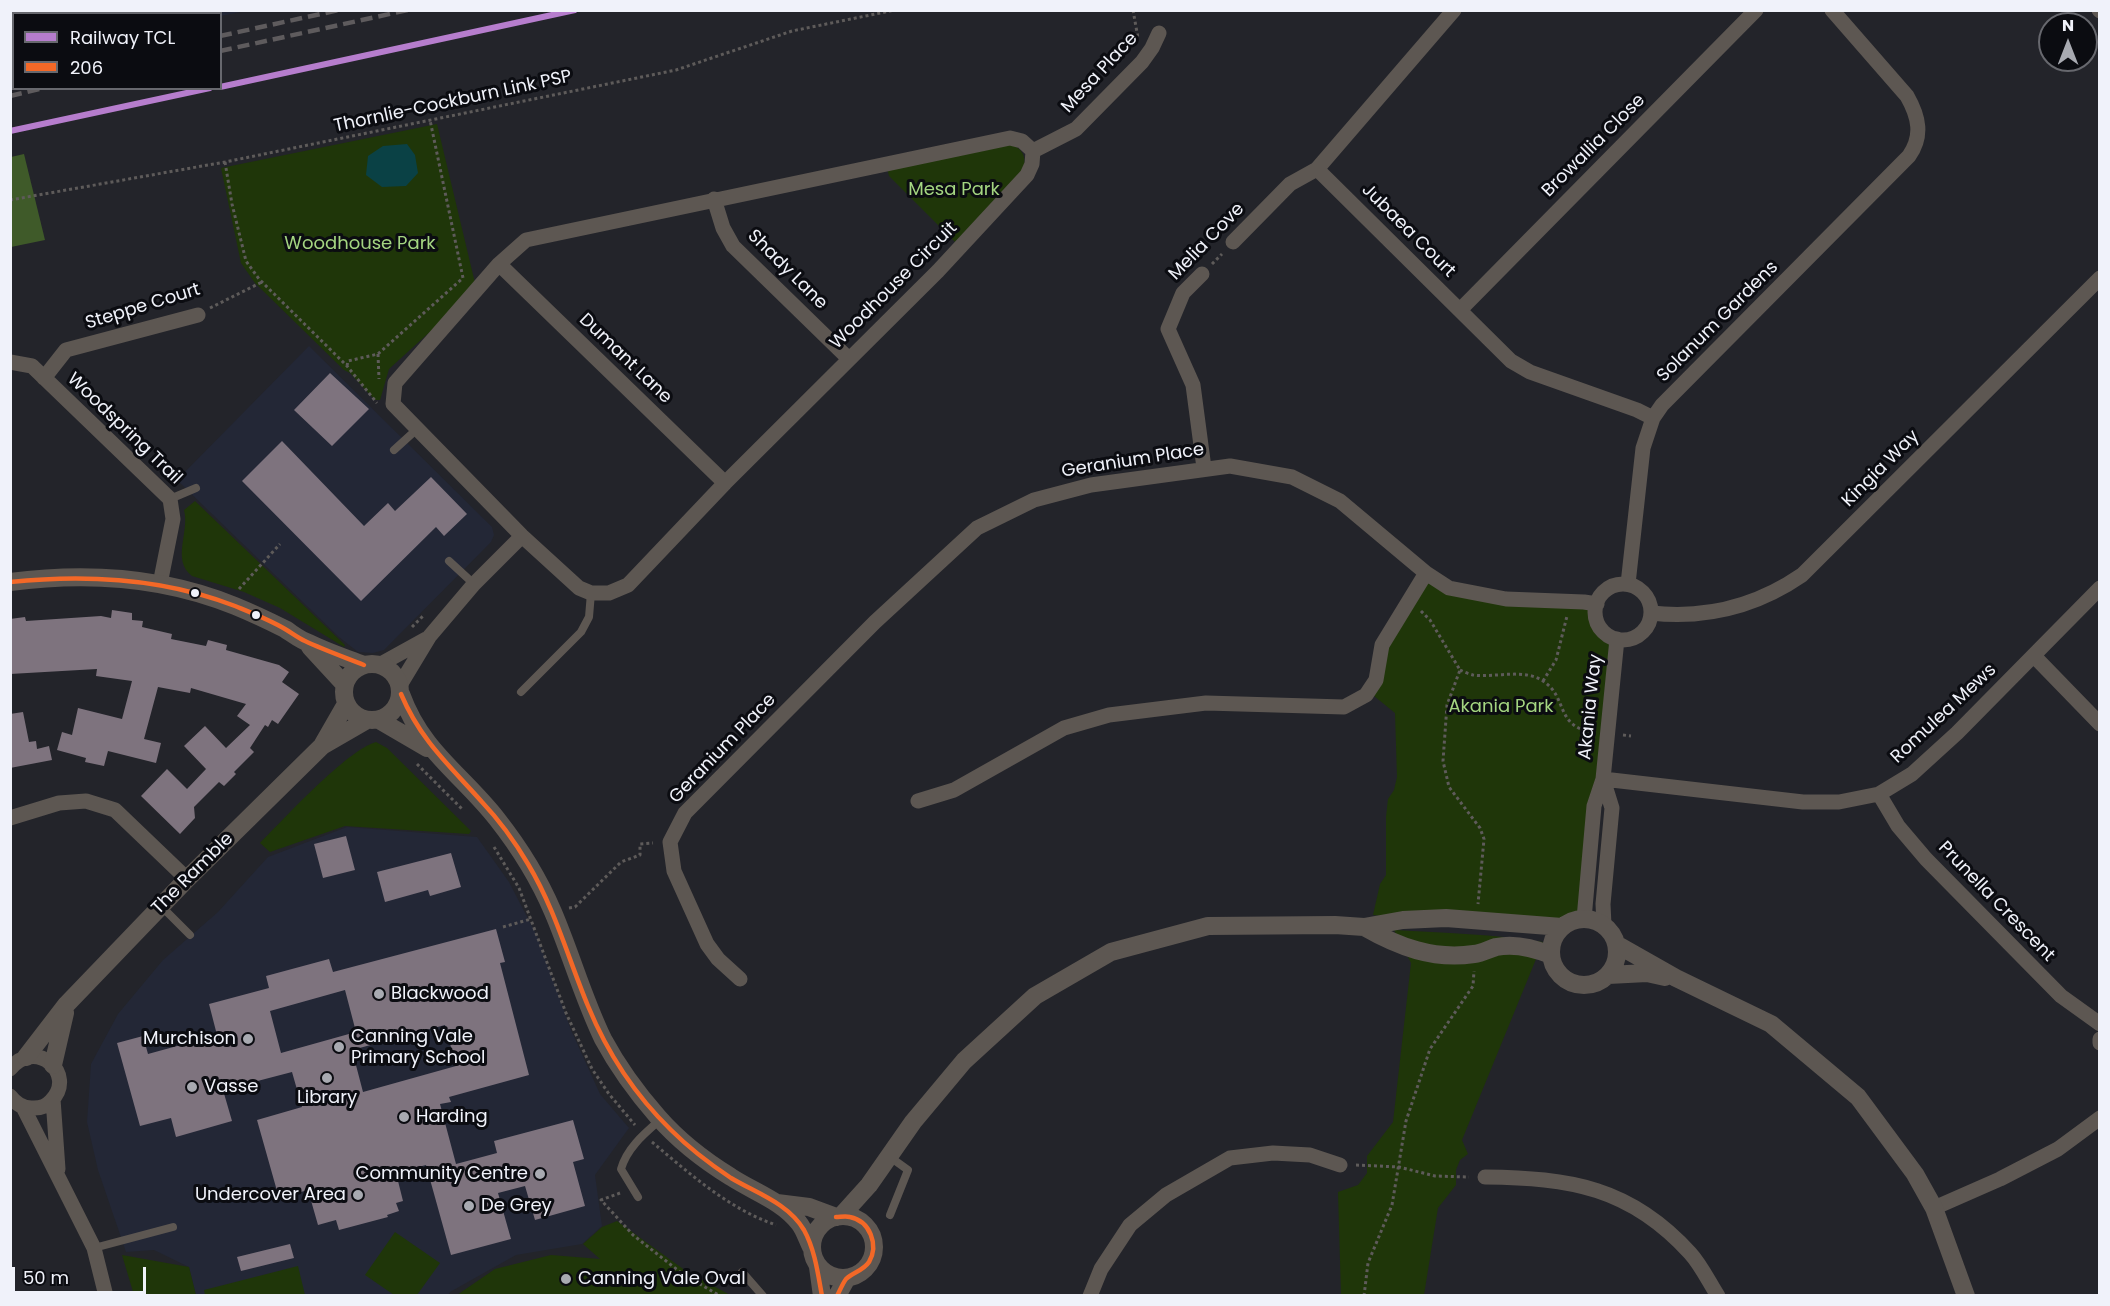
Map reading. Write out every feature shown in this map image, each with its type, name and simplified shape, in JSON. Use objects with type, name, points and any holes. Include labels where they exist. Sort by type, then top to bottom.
[{"type":"street","points":[[1317,169],[1454,10]]},
{"type":"street","name":"Browallia Close","points":[[1460,309],[1756,10]]},
{"type":"street","name":"Solanum Gardens","points":[[1628,584],[1643,448],[1653,418],[1662,405],[1909,156],[1918,137],[1919,127],[1914,107],[1908,96],[1832,10]]},
{"type":"street","name":"Mesa Place","points":[[1033,151],[1076,129],[1142,62],[1159,33]]},
{"type":"street","points":[[591,593],[579,588],[522,536],[393,404],[395,383],[498,264],[526,240],[714,199],[1010,138],[1022,141],[1033,151]]},
{"type":"street","name":"Woodhouse Circuit","points":[[591,593],[609,593],[628,585],[725,483],[938,271],[1027,175],[1032,164],[1033,151]]},
{"type":"street","name":"Melia Cove","points":[[1233,242],[1290,184],[1317,169]]},
{"type":"street","name":"Jubaea Court","points":[[1317,169],[1511,361],[1530,372],[1637,410],[1653,418]]},
{"type":"street","name":"Shady Lane","points":[[714,199],[723,228],[733,246],[849,359]]},
{"type":"street","name":"Dumant Lane","points":[[498,264],[725,483]]},
{"type":"street","name":"Melia Cove","points":[[1202,274],[1183,293],[1168,329],[1193,385],[1204,468]]},
{"type":"street","name":"Kingia Way","points":[[1651,613],[1698,614],[1724,611],[1781,589],[1802,575],[2100,278]]},
{"type":"street","name":"Steppe Court","points":[[44,378],[66,350],[198,315]]},
{"type":"street","name":"Woodspring Trail","points":[[10,362],[32,366],[170,499],[173,519],[160,584]]},
{"type":"street","name":"Geranium Place","points":[[670,842],[685,813],[875,622],[977,528],[1034,500],[1091,485],[1230,466],[1292,477],[1340,501],[1426,573],[1449,588],[1506,599],[1597,604]]},
{"type":"street","points":[[373,720],[394,711],[399,703],[400,689],[429,637],[474,584],[522,536]]},
{"type":"street","points":[[918,801],[954,790],[1064,728],[1109,715],[1206,703],[1344,707],[1366,695],[1376,680],[1383,645],[1426,573]]},
{"type":"street","points":[[10,582],[76,577],[133,579],[160,584],[233,605],[307,643],[392,672],[409,716],[434,752],[496,817],[524,857],[553,913],[587,1004],[622,1070],[660,1120],[686,1144],[715,1166],[777,1203],[799,1223],[818,1267],[822,1296]]},
{"type":"street","points":[[1628,584],[1645,594],[1650,602],[1651,613],[1647,626],[1641,633],[1627,640],[1617,639],[1601,629],[1596,620],[1597,604],[1605,591],[1613,586],[1628,584]]},
{"type":"street","name":"Romulea Mews","points":[[1603,779],[1803,802],[1839,802],[1879,794],[1912,774],[1957,734],[2100,588]]},
{"type":"street","points":[[429,637],[372,665],[355,669],[345,685],[344,695],[346,704],[358,717],[373,720],[434,752]]},
{"type":"street","name":"Akania Way","points":[[1584,919],[1594,806],[1603,779],[1617,639]]},
{"type":"street","points":[[307,643],[345,685]]},
{"type":"street","points":[[2034,656],[2100,724]]},
{"type":"street","name":"The Ramble","points":[[15,1065],[66,1005],[160,906],[322,746],[346,704]]},
{"type":"street","name":"The Ramble","points":[[322,746],[373,720]]},
{"type":"street","name":"Akania Way","points":[[1603,779],[1612,808],[1603,904],[1604,926]]},
{"type":"street","name":"Prunella Crescent","points":[[1879,794],[1898,826],[1926,859],[2061,996],[2100,1024]]},
{"type":"street","points":[[10,818],[59,803],[86,801],[115,810],[187,879]]},
{"type":"street","points":[[670,842],[674,871],[707,944],[718,959],[740,979]]},
{"type":"street","points":[[811,1247],[816,1231],[823,1223],[838,1217],[869,1185],[913,1122],[971,1054],[1035,996],[1111,952],[1208,926],[1335,925],[1364,927],[1403,920],[1446,918],[1562,927]]},
{"type":"street","points":[[1616,944],[1617,957],[1608,975],[1592,984],[1581,986],[1570,983],[1560,976],[1551,955],[1555,936],[1562,927],[1572,921],[1584,919],[1604,926],[1616,944],[1676,978],[1771,1024],[1858,1097],[1915,1174],[1934,1208],[1966,1296]]},
{"type":"street","points":[[1364,927],[1390,942],[1426,954],[1474,954],[1497,946],[1518,946],[1536,949],[1551,955]]},
{"type":"street","points":[[1608,975],[1647,973],[1676,978]]},
{"type":"street","points":[[53,1065],[66,1005]]},
{"type":"street","points":[[15,1065],[41,1057],[53,1065],[57,1071],[59,1086],[53,1099],[58,1175]]},
{"type":"street","points":[[10,1096],[23,1107],[94,1248],[106,1296]]},
{"type":"street","points":[[23,1107],[40,1108],[53,1099]]},
{"type":"street","points":[[1934,1208],[2000,1179],[2058,1149],[2100,1118]]},
{"type":"street","points":[[1090,1296],[1101,1269],[1130,1225],[1166,1195],[1230,1158],[1273,1153],[1310,1155],[1340,1165]]},
{"type":"street","points":[[1485,1177],[1533,1177],[1584,1186],[1624,1199],[1659,1222],[1692,1254],[1718,1296]]},
{"type":"street","points":[[867,1227],[869,1185]]},
{"type":"street","points":[[777,1203],[809,1207],[838,1217],[858,1220],[867,1227],[874,1247],[872,1258],[866,1268],[857,1275],[836,1278],[818,1267]]},
{"type":"street","points":[[837,1296],[847,1278]]},
{"type":"lane","points":[[394,450],[416,430]]},
{"type":"lane","points":[[170,499],[196,489]]},
{"type":"lane","points":[[449,561],[474,584]]},
{"type":"lane","points":[[521,692],[581,632],[589,617],[591,593]]},
{"type":"lane","points":[[160,906],[190,935]]},
{"type":"lane","points":[[638,1197],[621,1169],[634,1144],[660,1120]]},
{"type":"lane","points":[[889,1156],[908,1170],[891,1215]]},
{"type":"lane","points":[[94,1248],[172,1227]]},
{"type":"lane","points":[[742,1272],[763,1296]]},
{"type":"path","name":"Thornlie-Cockburn Link PSP","points":[[10,200],[225,162],[676,70],[792,31],[895,10]]},
{"type":"path","points":[[347,366],[348,361],[378,354],[463,278],[430,120]]},
{"type":"path","points":[[225,162],[246,261],[262,282],[347,366],[380,407]]},
{"type":"path","name":"Melia Cove","points":[[1202,274],[1233,242]]},
{"type":"path","name":"Steppe Court","points":[[198,315],[262,282]]},
{"type":"path","points":[[235,594],[280,544]]},
{"type":"path","points":[[407,632],[432,607]]},
{"type":"path","points":[[1544,681],[1556,660],[1567,615]]},
{"type":"path","points":[[1460,670],[1474,675],[1525,676],[1544,681],[1569,723],[1575,728],[1631,736]]},
{"type":"path","points":[[416,762],[466,813]]},
{"type":"path","points":[[489,840],[519,888],[566,1013],[592,1069],[637,1128]]},
{"type":"path","points":[[564,910],[575,907],[621,862],[640,855],[640,844],[670,842]]},
{"type":"path","points":[[503,927],[531,919]]},
{"type":"path","points":[[1340,1165],[1399,1167],[1435,1176],[1485,1177]]},
{"type":"path","points":[[620,1193],[601,1200],[633,1235],[680,1272],[720,1296]]},
{"type":"shaded area","points":[[11,10],[245,11],[222,16],[222,12],[12,12],[11,61]]},
{"type":"shaded area","points":[[407,144],[415,155],[418,173],[406,186],[382,187],[366,175],[368,156],[383,146]]},
{"type":"shaded area","points":[[309,346],[492,527],[494,535],[491,542],[384,650],[373,653],[358,652],[339,637],[177,480]]},
{"type":"shaded area","name":"Canning Vale Primary School","points":[[347,827],[477,837],[509,882],[537,936],[571,1030],[600,1094],[629,1128],[595,1175],[602,1226],[582,1244],[516,1255],[448,1295],[196,1296],[189,1267],[154,1250],[126,1252],[98,1170],[87,1122],[91,1064],[118,1014],[163,960],[218,912],[268,857]]},
{"type":"green space","name":"Woodhouse Park","points":[[437,124],[475,283],[433,329],[389,369],[380,400],[375,400],[350,373],[344,370],[255,283],[241,263],[221,168]]},
{"type":"green space","name":"Mesa Park","points":[[1004,143],[1015,146],[1022,152],[1025,160],[1023,172],[955,242],[889,176],[887,168]]},
{"type":"green space","points":[[24,154],[45,240],[11,247],[11,157]]},
{"type":"green space","points":[[195,501],[345,645],[344,647],[280,608],[244,592],[192,576],[186,569],[182,554],[184,510]]},
{"type":"green space","name":"Akania Park","points":[[1423,577],[1449,588],[1595,604],[1597,625],[1614,642],[1582,917],[1550,934],[1373,915],[1380,884],[1386,875],[1388,799],[1394,790],[1397,777],[1395,713],[1374,696],[1385,648]]},
{"type":"green space","points":[[376,742],[387,748],[471,831],[469,834],[345,826],[270,852],[260,843],[333,771],[349,758]]},
{"type":"green space","points":[[1394,930],[1488,935],[1543,942],[1462,1140],[1468,1154],[1460,1160],[1456,1170],[1456,1185],[1438,1208],[1424,1295],[1341,1295],[1338,1192],[1358,1185],[1367,1173],[1367,1156],[1393,1122],[1411,963]]},
{"type":"green space","name":"Canning Vale Oval","points":[[617,1221],[686,1271],[730,1295],[457,1295],[495,1269],[551,1255],[600,1259],[583,1244],[602,1227]]},
{"type":"green space","points":[[395,1232],[440,1263],[417,1295],[394,1295],[365,1275]]},
{"type":"green space","points":[[122,1255],[189,1267],[196,1295],[134,1295]]},
{"type":"green space","points":[[298,1266],[305,1295],[205,1295],[204,1290]]},
{"type":"building","points":[[330,373],[369,409],[332,446],[294,410]]},
{"type":"building","points":[[282,441],[364,526],[388,503],[395,511],[431,477],[467,514],[444,536],[436,527],[361,601],[242,481]]},
{"type":"building","points":[[112,610],[132,613],[132,620],[143,621],[142,627],[172,634],[171,639],[206,646],[208,640],[227,645],[226,650],[279,665],[289,672],[282,682],[299,694],[278,724],[272,720],[268,727],[265,725],[250,748],[254,752],[234,772],[236,774],[224,786],[219,782],[194,807],[195,818],[180,834],[141,796],[167,769],[187,789],[206,769],[184,746],[205,726],[226,748],[250,725],[237,716],[246,704],[191,688],[190,693],[158,687],[144,739],[161,743],[156,763],[108,751],[104,766],[85,762],[86,758],[57,750],[62,732],[72,735],[78,708],[122,719],[132,681],[96,676],[97,669],[10,674],[10,619],[25,617],[26,621],[101,616],[111,618]]},
{"type":"building","points":[[23,712],[29,742],[36,741],[37,749],[49,746],[52,760],[10,768],[10,714]]},
{"type":"building","points":[[346,836],[355,870],[323,878],[314,844]]},
{"type":"building","points":[[451,853],[461,887],[430,896],[428,890],[385,902],[377,872]]},
{"type":"building","points":[[496,929],[505,962],[500,963],[529,1075],[449,1097],[451,1102],[440,1104],[456,1164],[497,1153],[494,1141],[573,1120],[584,1159],[573,1162],[585,1206],[535,1220],[525,1186],[498,1193],[511,1239],[451,1255],[426,1165],[396,1173],[403,1201],[396,1203],[399,1211],[387,1215],[388,1217],[339,1230],[336,1220],[318,1225],[308,1190],[279,1198],[257,1120],[302,1107],[292,1072],[223,1090],[232,1121],[176,1137],[171,1118],[140,1126],[117,1043],[143,1036],[148,1054],[217,1035],[209,1004],[269,988],[266,976],[329,959],[333,972]],"holes":[[[345,990],[356,1032],[281,1053],[270,1011]],[[445,1025],[456,1066],[363,1092],[352,1050]]]},
{"type":"building","points":[[290,1244],[294,1258],[241,1271],[237,1257]]},
{"type":"railway","points":[[222,36],[339,10]]},
{"type":"railway","points":[[222,51],[408,10]]},
{"type":"railway","points":[[10,96],[36,90]]},
{"type":"rail line","name":"TCL","points":[[222,87],[575,10]]},
{"type":"rail line","name":"TCL","points":[[10,131],[201,90]]},
{"type":"transit line","name":"206","points":[[10,582],[68,578],[124,580],[180,589],[248,611],[305,641],[364,665]]},
{"type":"transit line","name":"206","points":[[401,694],[417,726],[447,764],[495,817],[528,864],[554,916],[581,988],[604,1040],[634,1088],[658,1117],[692,1149],[731,1178],[780,1206],[797,1221],[811,1246],[822,1296]]},
{"type":"transit line","name":"206","points":[[836,1217],[857,1219],[863,1223],[873,1241],[869,1262],[846,1279],[837,1296]]},
{"type":"place","name":"Blackwood","points":[[379,994]]},
{"type":"place","name":"Murchison","points":[[248,1039]]},
{"type":"place","name":"Canning Vale Primary School","points":[[339,1047]]},
{"type":"place","name":"Library","points":[[327,1078]]},
{"type":"place","name":"Vasse","points":[[192,1087]]},
{"type":"place","name":"Harding","points":[[404,1117]]},
{"type":"place","name":"Community Centre","points":[[540,1174]]},
{"type":"place","name":"Undercover Area","points":[[358,1195]]},
{"type":"place","name":"De Grey","points":[[469,1206]]},
{"type":"place","name":"Canning Vale Oval","points":[[566,1279]]}]
